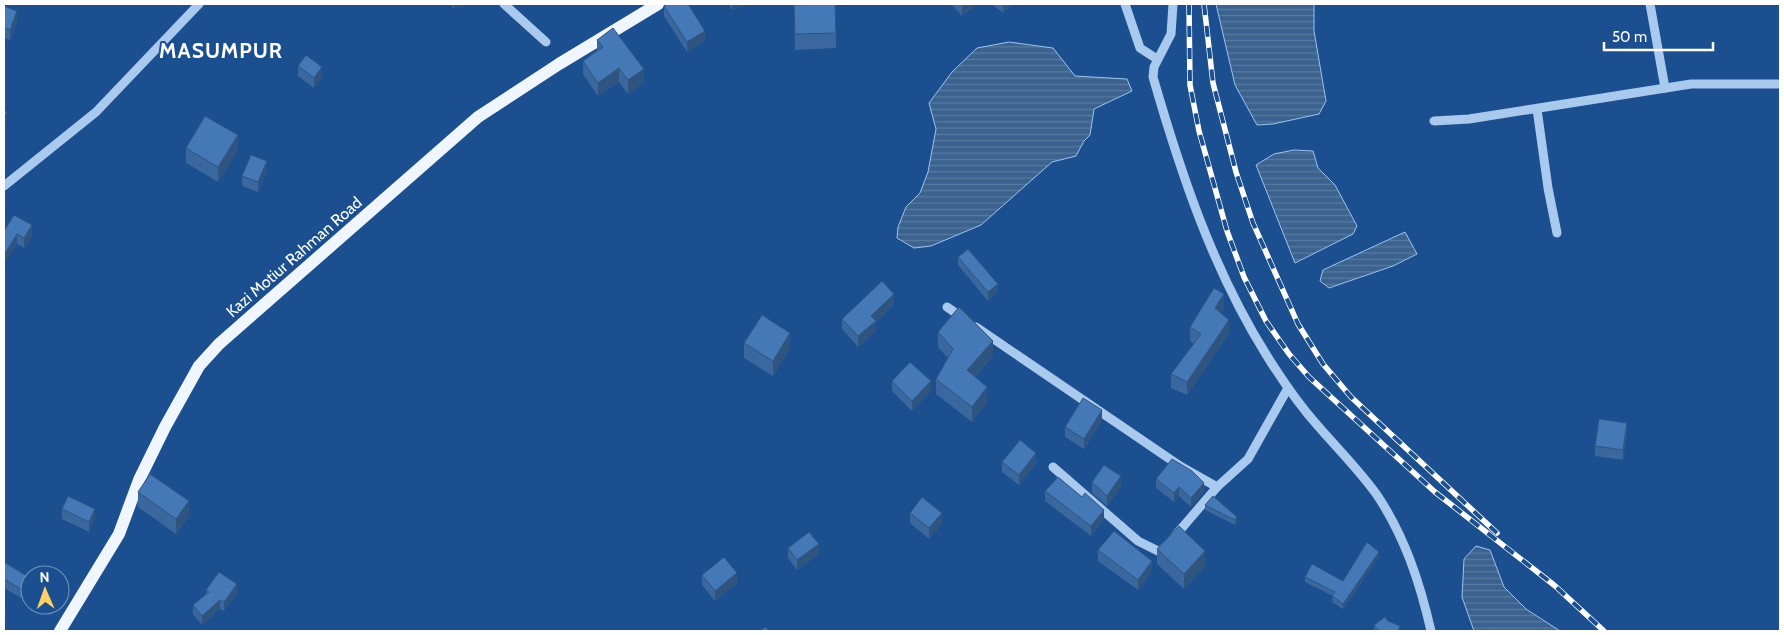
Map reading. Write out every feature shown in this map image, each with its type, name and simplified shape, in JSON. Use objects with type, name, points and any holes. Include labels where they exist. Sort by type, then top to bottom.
[{"type":"main road","name":"Kazi Motiur Rahman Road","points":[[60,631],[119,534],[139,480],[165,427],[199,366],[219,344],[478,116],[658,4]]},
{"type":"street","points":[[4,186],[96,112],[199,4]]},
{"type":"street","points":[[504,4],[546,42]]},
{"type":"street","points":[[1125,4],[1140,48],[1157,59]]},
{"type":"street","points":[[1173,4],[1171,34],[1157,59],[1153,77],[1193,204],[1226,283],[1288,388],[1376,494],[1390,516],[1414,567],[1431,631]]},
{"type":"street","points":[[1650,4],[1665,88]]},
{"type":"street","points":[[1434,121],[1468,119],[1692,84],[1780,84]]},
{"type":"street","points":[[1537,109],[1548,188],[1557,233]]},
{"type":"street","points":[[947,307],[1180,466],[1217,487]]},
{"type":"street","points":[[1053,467],[1138,541],[1160,552],[1217,487],[1248,459],[1288,388]]},
{"type":"water","points":[[1216,4],[1314,4],[1314,31],[1326,101],[1319,114],[1273,124],[1257,125],[1235,85]]},
{"type":"water","points":[[1009,42],[1053,48],[1075,76],[1127,79],[1132,91],[1094,109],[1090,135],[1084,141],[1076,156],[1052,162],[981,225],[931,246],[914,248],[897,238],[898,227],[906,207],[920,193],[928,172],[936,129],[929,103],[952,72],[977,48]]},
{"type":"water","points":[[1294,150],[1313,151],[1318,168],[1335,185],[1357,226],[1353,234],[1295,263],[1256,165],[1274,154]]},
{"type":"water","points":[[1405,232],[1417,254],[1393,266],[1329,288],[1320,281],[1323,270]]},
{"type":"water","points":[[1476,546],[1490,550],[1504,587],[1526,609],[1560,631],[1474,631],[1462,597],[1464,559]]},
{"type":"building","points":[[668,4],[688,4],[705,31],[687,42],[664,6]]},
{"type":"building","points":[[835,4],[836,33],[795,34],[794,5]]},
{"type":"building","points":[[4,6],[17,11],[10,30],[4,28]]},
{"type":"building","points":[[613,28],[644,69],[628,80],[619,68],[598,83],[583,61],[603,47],[597,40]]},
{"type":"building","points":[[306,55],[322,67],[314,78],[298,66]]},
{"type":"building","points":[[205,116],[238,135],[218,167],[186,148]]},
{"type":"building","points":[[251,155],[267,161],[258,182],[242,176]]},
{"type":"building","points":[[14,215],[32,225],[24,238],[17,234],[4,255],[4,231]]},
{"type":"building","points":[[968,249],[998,284],[988,292],[958,257]]},
{"type":"building","points":[[882,281],[894,294],[871,316],[876,321],[858,336],[842,319]]},
{"type":"building","points":[[1214,288],[1224,294],[1215,308],[1229,320],[1187,382],[1171,374],[1201,334],[1190,327]]},
{"type":"building","points":[[959,307],[993,341],[967,370],[987,387],[972,407],[936,379],[953,349],[938,332]]},
{"type":"building","points":[[762,315],[790,333],[773,361],[744,343]]},
{"type":"building","points":[[910,362],[931,381],[912,401],[892,381]]},
{"type":"building","points":[[1083,398],[1102,410],[1084,439],[1065,427]]},
{"type":"building","points":[[1599,419],[1627,423],[1623,450],[1595,446]]},
{"type":"building","points":[[1020,440],[1036,453],[1019,475],[1002,462]]},
{"type":"building","points":[[1172,459],[1192,471],[1204,483],[1191,498],[1179,487],[1174,493],[1156,479]]},
{"type":"building","points":[[1104,465],[1121,476],[1107,496],[1092,482]]},
{"type":"building","points":[[150,474],[189,501],[176,519],[138,492]]},
{"type":"building","points":[[1058,477],[1082,497],[1085,493],[1104,510],[1091,526],[1045,491]]},
{"type":"building","points":[[68,496],[95,509],[89,522],[62,509]]},
{"type":"building","points":[[1213,496],[1237,517],[1235,520],[1205,505]]},
{"type":"building","points":[[922,497],[942,513],[929,528],[910,513]]},
{"type":"building","points":[[1179,526],[1205,551],[1184,574],[1157,549]]},
{"type":"building","points":[[1114,531],[1152,561],[1138,580],[1098,550]]},
{"type":"building","points":[[809,532],[819,544],[797,560],[788,548]]},
{"type":"building","points":[[1367,542],[1379,552],[1343,604],[1332,596],[1335,592],[1305,577],[1312,564],[1343,581]]},
{"type":"building","points":[[724,557],[737,573],[715,591],[702,575]]},
{"type":"building","points":[[4,562],[20,572],[20,588],[4,579]]},
{"type":"building","points":[[219,572],[237,584],[224,602],[220,600],[202,616],[193,605],[209,592],[206,590]]},
{"type":"building","points":[[1385,617],[1388,621],[1400,626],[1398,631],[1379,631],[1374,625]]},
{"type":"building","points":[[765,627],[770,631],[760,631]]},
{"type":"railway","points":[[1189,4],[1190,85],[1199,131],[1227,231],[1244,277],[1266,321],[1289,354],[1309,377],[1435,492],[1554,585],[1604,631]]},
{"type":"railway","points":[[1204,4],[1213,83],[1236,172],[1253,223],[1298,324],[1323,364],[1351,397],[1497,533]]},
{"type":"district","name":"MASUMPUR","points":[[221,50]]}]
